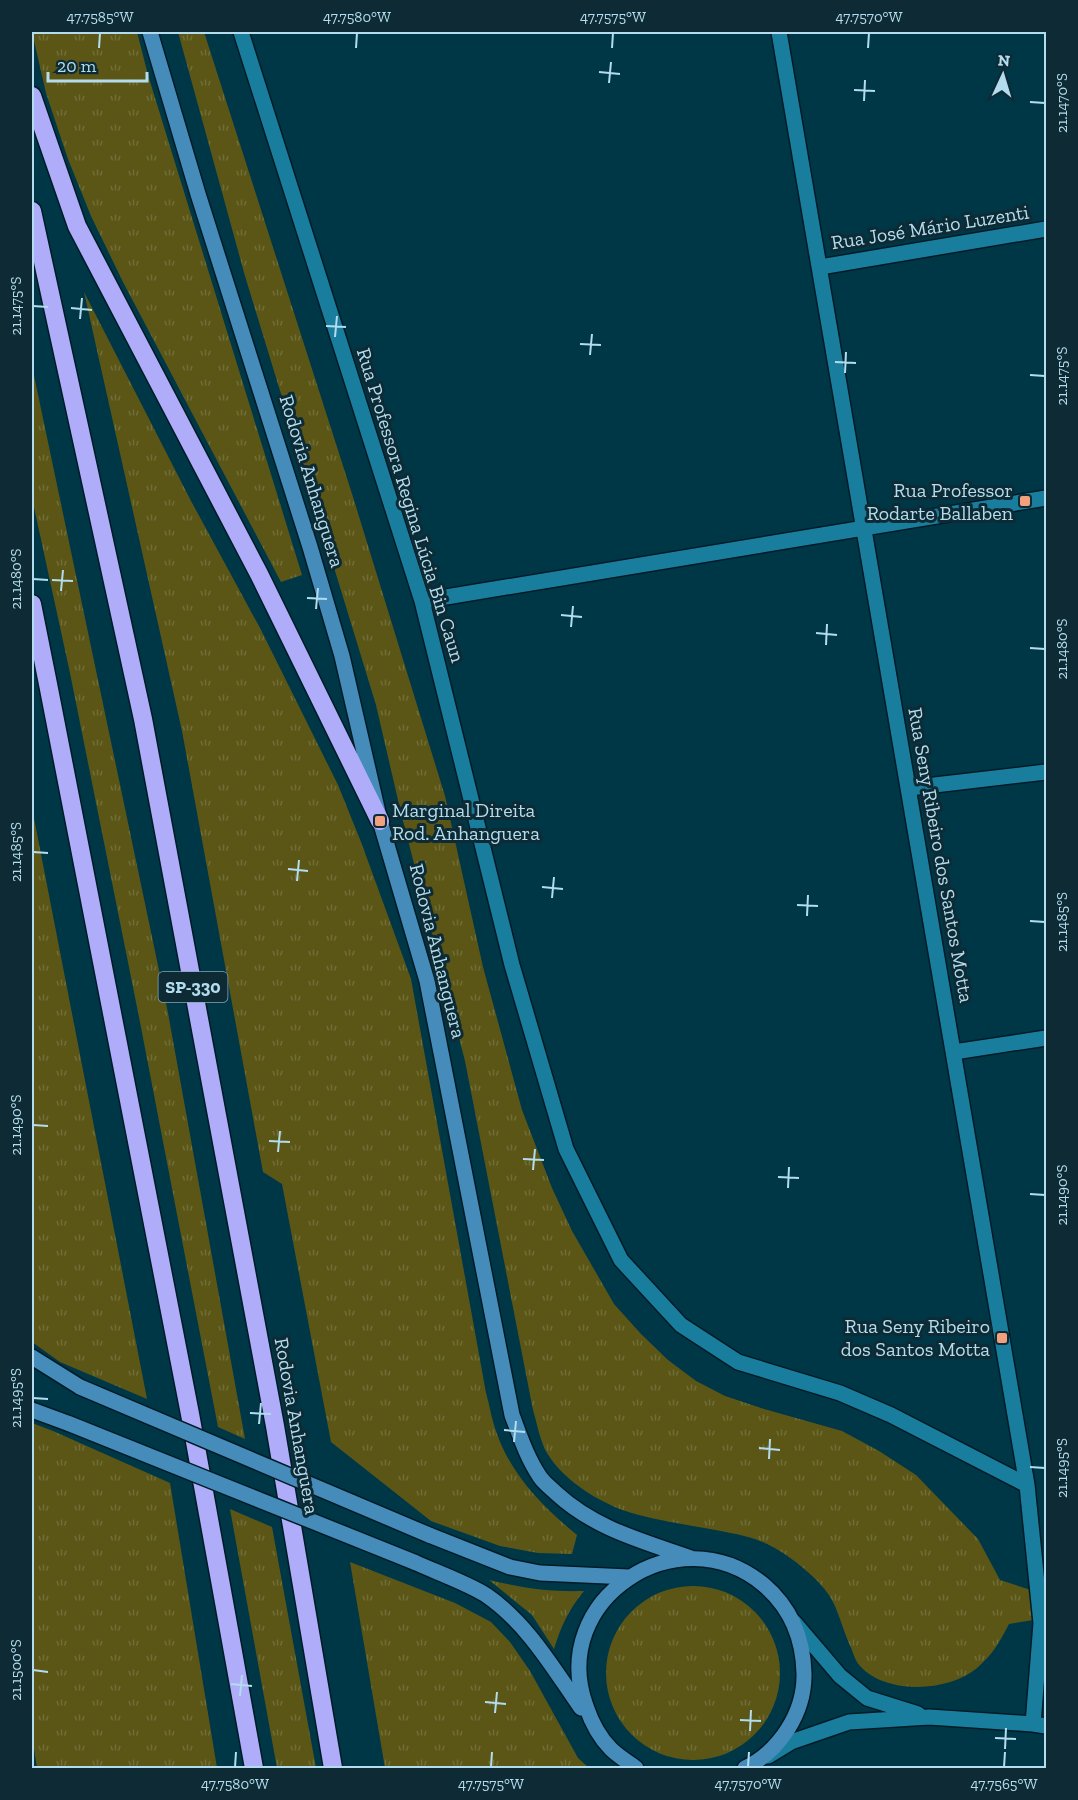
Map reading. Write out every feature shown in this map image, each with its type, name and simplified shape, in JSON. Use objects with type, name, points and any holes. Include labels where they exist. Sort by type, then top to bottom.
[{"type":"highway","points":[[32,96],[77,226],[259,574],[380,821]]},
{"type":"highway","name":"Rodovia Anhanguera","points":[[32,211],[143,719],[273,1415],[333,1768]]},
{"type":"highway","points":[[32,604],[192,1426],[254,1768]]},
{"type":"main road","name":"Rodovia Anhanguera","points":[[150,32],[342,656],[380,821],[427,981],[512,1415],[523,1446],[541,1479],[570,1506],[597,1523],[692,1558]]},
{"type":"main road","points":[[32,1357],[80,1387],[429,1536],[501,1564],[540,1573],[629,1577]]},
{"type":"main road","points":[[32,1410],[414,1562],[484,1594],[523,1626],[610,1749],[636,1768]]},
{"type":"main road","points":[[591,1722],[580,1691],[579,1658],[587,1626],[605,1599],[629,1577],[659,1562],[692,1558],[724,1563],[753,1576],[777,1596],[794,1622],[804,1652],[805,1683],[796,1713],[781,1741],[752,1765]]},
{"type":"street","name":"Rua Professora Regina Lúcia Bin Caun","points":[[241,32],[422,601],[512,965],[566,1149],[621,1260],[681,1325],[738,1362],[840,1393],[891,1415],[1028,1485]]},
{"type":"street","name":"Rua Seny Ribeiro dos Santos Motta","points":[[779,32],[1028,1485],[1044,1622],[1040,1725]]},
{"type":"street","name":"Rua José Mário Luzenti","points":[[820,267],[1047,229]]},
{"type":"street","points":[[422,601],[1047,498]]},
{"type":"street","points":[[909,788],[1047,772]]},
{"type":"street","points":[[954,1052],[1047,1038]]},
{"type":"street","points":[[794,1622],[840,1676],[867,1698],[929,1717]]},
{"type":"street","points":[[752,1765],[791,1742],[849,1722],[929,1717],[1040,1725]]},
{"type":"green space","points":[[32,32],[137,32],[148,75],[302,575],[281,582],[123,282],[91,216],[68,159],[46,93]]},
{"type":"green space","points":[[178,32],[204,32],[353,497],[445,796],[483,967],[522,1110],[552,1188],[572,1231],[614,1304],[668,1360],[696,1381],[725,1396],[842,1431],[879,1451],[916,1475],[978,1539],[1000,1580],[1046,1595],[1046,1618],[1009,1624],[999,1643],[987,1658],[965,1676],[935,1686],[918,1687],[885,1682],[871,1675],[856,1661],[835,1606],[827,1593],[814,1577],[788,1556],[749,1537],[674,1523],[613,1506],[575,1484],[547,1453],[533,1410],[465,1061],[401,813],[376,705],[245,276]]},
{"type":"green space","points":[[84,292],[191,501],[260,628],[338,785],[361,842],[411,979],[486,1393],[494,1424],[503,1449],[520,1477],[541,1502],[577,1535],[572,1554],[538,1553],[500,1546],[431,1521],[331,1442],[282,1184],[263,1172],[182,731]]},
{"type":"green space","points":[[32,366],[168,1013],[245,1439],[218,1427],[139,1017],[70,673],[32,498]]},
{"type":"green space","points":[[32,808],[147,1399],[60,1362],[32,1342]]},
{"type":"green space","points":[[32,1423],[170,1483],[217,1768],[37,1768],[32,1736]]},
{"type":"green space","points":[[230,1509],[272,1527],[316,1768],[277,1768]]},
{"type":"green space","points":[[350,1562],[455,1603],[491,1622],[510,1642],[530,1671],[578,1758],[589,1768],[385,1768]]},
{"type":"green space","points":[[489,1580],[536,1589],[584,1591],[566,1618],[554,1649],[532,1615]]},
{"type":"green space","points":[[693,1586],[726,1592],[755,1611],[774,1640],[780,1673],[774,1706],[755,1735],[726,1754],[693,1760],[660,1754],[631,1735],[612,1706],[606,1673],[612,1640],[631,1611],[660,1592]]},
{"type":"place","name":"Rua Professor Rodarte Ballaben","points":[[1025,501]]},
{"type":"place","name":"Marginal Direita Rod. Anhanguera","points":[[380,821]]},
{"type":"place","name":"Rua Seny Ribeiro dos Santos Motta","points":[[1002,1338]]}]
